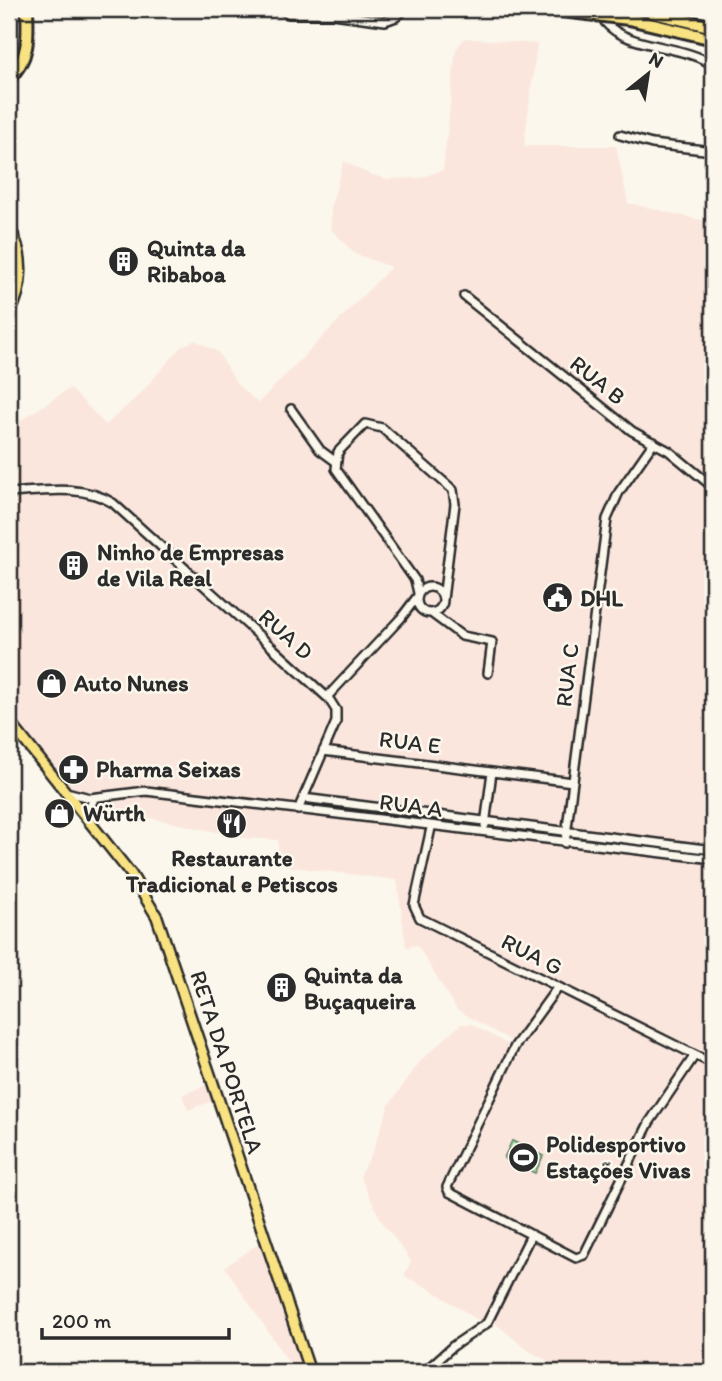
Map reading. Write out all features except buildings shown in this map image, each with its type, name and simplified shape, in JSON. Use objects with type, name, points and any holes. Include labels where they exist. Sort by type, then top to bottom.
[{"type":"highway","points":[[9,68],[21,44],[21,9]]},
{"type":"highway","points":[[9,78],[27,49],[27,9]]},
{"type":"highway","points":[[545,9],[629,19],[713,39]]},
{"type":"highway","points":[[637,9],[713,27]]},
{"type":"main road","points":[[9,227],[19,252],[20,277],[9,314]]},
{"type":"main road","name":"RETA DA PORTELA","points":[[9,722],[142,889],[160,924],[310,1372]]},
{"type":"street","points":[[282,9],[289,14],[332,14],[385,21],[396,18],[405,9]]},
{"type":"street","points":[[606,9],[605,22],[623,35],[699,58],[713,65]]},
{"type":"street","points":[[620,135],[656,144],[713,151]]},
{"type":"street","name":"RUA B","points":[[464,296],[632,431],[654,442],[713,487]]},
{"type":"street","points":[[291,409],[320,450],[335,461],[340,476],[415,580],[417,595],[427,612],[445,621],[463,636],[492,642],[488,673]]},
{"type":"street","points":[[335,461],[338,452],[358,428],[374,424],[449,486],[455,501],[442,603],[445,621]]},
{"type":"street","name":"RUA C","points":[[565,843],[607,519],[619,492],[654,442]]},
{"type":"street","name":"RUA D","points":[[9,493],[69,490],[98,495],[113,503],[327,697]]},
{"type":"street","points":[[415,580],[430,587],[442,603]]},
{"type":"street","points":[[298,810],[337,718],[335,707],[327,697],[401,618],[417,595],[445,580]]},
{"type":"street","points":[[401,618],[427,612],[442,603]]},
{"type":"street","name":"RUA E","points":[[323,751],[573,782]]},
{"type":"street","points":[[484,833],[492,772]]},
{"type":"street","points":[[64,790],[91,800]]},
{"type":"street","name":"RUA A","points":[[91,800],[146,791],[431,828],[713,859]]},
{"type":"street","points":[[303,798],[713,850]]},
{"type":"street","points":[[78,806],[82,800],[91,800]]},
{"type":"street","points":[[85,816],[91,800]]},
{"type":"street","name":"RUA G","points":[[431,828],[414,905],[415,913],[426,922],[713,1064]]},
{"type":"street","points":[[557,988],[515,1046],[447,1187],[449,1192],[576,1258],[583,1258],[649,1123],[695,1055]]},
{"type":"street","points":[[424,1372],[453,1346],[487,1322],[531,1235]]},
{"type":"shaded area","points":[[465,38],[537,44],[524,146],[616,146],[628,203],[713,223],[713,1372],[569,1372],[529,1351],[490,1319],[485,1325],[432,1290],[404,1276],[411,1261],[381,1220],[360,1176],[373,1151],[389,1105],[421,1060],[461,1024],[471,1024],[509,1045],[511,1041],[457,1010],[417,945],[406,947],[397,880],[291,867],[279,858],[278,840],[244,838],[99,807],[90,814],[9,715],[9,428],[70,388],[106,425],[141,393],[181,347],[195,340],[218,352],[237,384],[258,403],[391,267],[355,254],[331,229],[331,206],[344,161],[368,174],[387,179],[420,178],[443,170],[456,49]]},
{"type":"shaded area","points":[[209,1084],[215,1100],[188,1110],[182,1095]]},
{"type":"shaded area","points":[[261,1242],[303,1364],[293,1369],[225,1267]]},
{"type":"green space","points":[[319,803],[326,807],[480,826],[321,809]]},
{"type":"green space","name":"Polidesportivo Estações Vivas","points":[[512,1141],[543,1156],[535,1173],[504,1158]]},
{"type":"place","name":"Quinta da Ribaboa","points":[[124,261]]},
{"type":"place","name":"Ninho de Empresas de Vila Real","points":[[74,565]]},
{"type":"place","name":"DHL","points":[[557,598]]},
{"type":"place","name":"Auto Nunes","points":[[51,683]]},
{"type":"place","name":"Pharma Seixas","points":[[73,769]]},
{"type":"place","name":"Würth","points":[[60,813]]},
{"type":"place","name":"Restaurante Tradicional e Petiscos","points":[[232,824]]},
{"type":"place","name":"Quinta da Buçaqueira","points":[[281,988]]},
{"type":"place","name":"Polidesportivo Estações Vivas","points":[[523,1157]]}]
